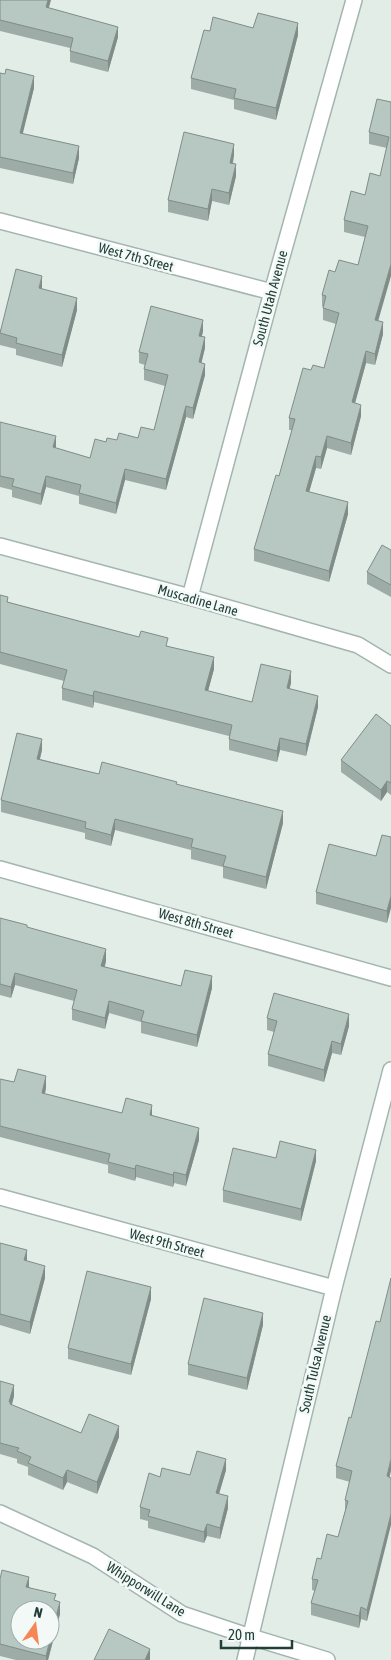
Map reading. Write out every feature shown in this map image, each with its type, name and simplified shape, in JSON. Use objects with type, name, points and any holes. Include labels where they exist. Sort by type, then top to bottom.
[{"type":"street","name":"South Utah Avenue","points":[[190,597],[272,292],[354,0]]},
{"type":"street","name":"West 7th Street","points":[[0,221],[272,292]]},
{"type":"street","name":"Muscadine Lane","points":[[0,546],[358,645],[391,665]]},
{"type":"street","name":"West 8th Street","points":[[0,869],[391,978]]},
{"type":"street","name":"South Tulsa Avenue","points":[[244,1660],[334,1288],[391,1070]]},
{"type":"street","name":"West 9th Street","points":[[0,1197],[334,1288]]},
{"type":"street","name":"Whipporwill Lane","points":[[0,1513],[93,1556],[182,1614],[327,1660]]},
{"type":"building","points":[[0,0],[48,0],[46,7],[118,27],[108,61],[70,51],[73,38],[0,20]]},
{"type":"building","points":[[258,13],[298,23],[276,108],[234,98],[236,89],[191,78],[204,30],[210,31],[213,17],[253,28]]},
{"type":"building","points":[[6,69],[34,76],[20,133],[79,146],[73,173],[0,157],[0,73],[5,74]]},
{"type":"building","points":[[377,99],[391,102],[391,264],[375,320],[383,322],[375,354],[366,351],[352,402],[361,405],[351,443],[327,436],[321,457],[316,456],[306,491],[348,502],[329,571],[254,549],[276,475],[279,476],[295,419],[289,418],[303,368],[311,370],[313,365],[324,368],[339,313],[323,308],[326,296],[322,295],[329,270],[335,272],[339,260],[358,265],[368,226],[344,220],[351,191],[365,195],[370,173],[380,176],[389,137],[369,132]]},
{"type":"building","points":[[184,132],[234,144],[230,163],[236,164],[229,193],[212,189],[208,209],[168,200]]},
{"type":"building","points":[[16,269],[42,276],[39,288],[77,298],[62,355],[16,343],[17,338],[0,333]]},
{"type":"building","points":[[151,306],[203,320],[199,336],[205,337],[199,362],[205,364],[193,408],[186,406],[166,479],[125,469],[116,503],[79,493],[81,485],[46,476],[41,494],[12,486],[14,479],[0,476],[0,422],[56,436],[53,447],[90,458],[95,439],[106,442],[107,438],[117,440],[119,433],[138,438],[141,427],[154,430],[168,375],[144,369],[148,354],[139,352]]},
{"type":"building","points":[[382,545],[391,550],[391,585],[367,572]]},
{"type":"building","points":[[0,595],[8,597],[7,602],[139,637],[141,631],[168,638],[166,646],[214,657],[205,690],[252,702],[261,664],[291,671],[287,688],[318,696],[306,744],[280,738],[277,751],[229,739],[232,725],[94,691],[93,696],[62,688],[67,670],[0,652]]},
{"type":"building","points":[[376,714],[391,726],[391,783],[387,781],[381,790],[341,760]]},
{"type":"building","points":[[17,733],[42,739],[37,759],[99,774],[102,762],[177,782],[176,784],[283,811],[266,877],[223,866],[226,856],[191,847],[193,839],[115,819],[111,835],[85,828],[86,822],[1,800]]},
{"type":"building","points":[[382,835],[391,837],[391,896],[387,911],[316,892],[329,844],[376,856]]},
{"type":"building","points":[[0,918],[106,949],[101,966],[181,986],[185,970],[212,976],[197,1035],[141,1021],[144,1011],[109,1001],[105,1018],[72,1009],[77,990],[15,973],[11,987],[0,984]]},
{"type":"building","points":[[274,993],[349,1014],[341,1044],[332,1041],[324,1070],[268,1054],[277,1021],[267,1018]]},
{"type":"building","points":[[18,1069],[46,1076],[42,1093],[122,1113],[126,1098],[152,1105],[150,1115],[199,1128],[186,1175],[174,1172],[173,1175],[136,1165],[135,1169],[108,1162],[110,1154],[0,1126],[0,1079],[14,1082]]},
{"type":"building","points":[[280,1141],[316,1150],[301,1209],[223,1190],[233,1148],[276,1158]]},
{"type":"building","points":[[0,1243],[27,1250],[24,1260],[45,1266],[30,1322],[0,1314]]},
{"type":"building","points":[[87,1271],[151,1287],[131,1364],[68,1348]]},
{"type":"building","points":[[391,1278],[391,1459],[387,1476],[391,1478],[391,1514],[367,1610],[361,1607],[359,1616],[311,1603],[318,1580],[312,1579],[317,1558],[321,1559],[327,1534],[338,1537],[348,1501],[345,1500],[352,1471],[336,1466],[349,1417],[351,1418],[376,1321],[380,1322]]},
{"type":"building","points":[[204,1298],[263,1313],[247,1378],[188,1364]]},
{"type":"building","points":[[0,1381],[14,1385],[10,1404],[81,1433],[89,1414],[119,1426],[97,1482],[67,1470],[63,1478],[28,1463],[31,1457],[17,1451],[19,1448],[0,1443]]},
{"type":"building","points":[[197,1451],[226,1459],[216,1493],[228,1496],[220,1528],[207,1524],[204,1532],[148,1516],[150,1510],[140,1507],[149,1473],[160,1477],[162,1468],[190,1475]]},
{"type":"building","points":[[2,1570],[29,1577],[26,1587],[56,1594],[54,1600],[10,1600],[10,1647],[0,1644],[0,1579]]},
{"type":"building","points":[[109,1629],[150,1649],[145,1660],[94,1660]]},
{"type":"building","points":[[23,1650],[48,1650],[46,1656]]}]
